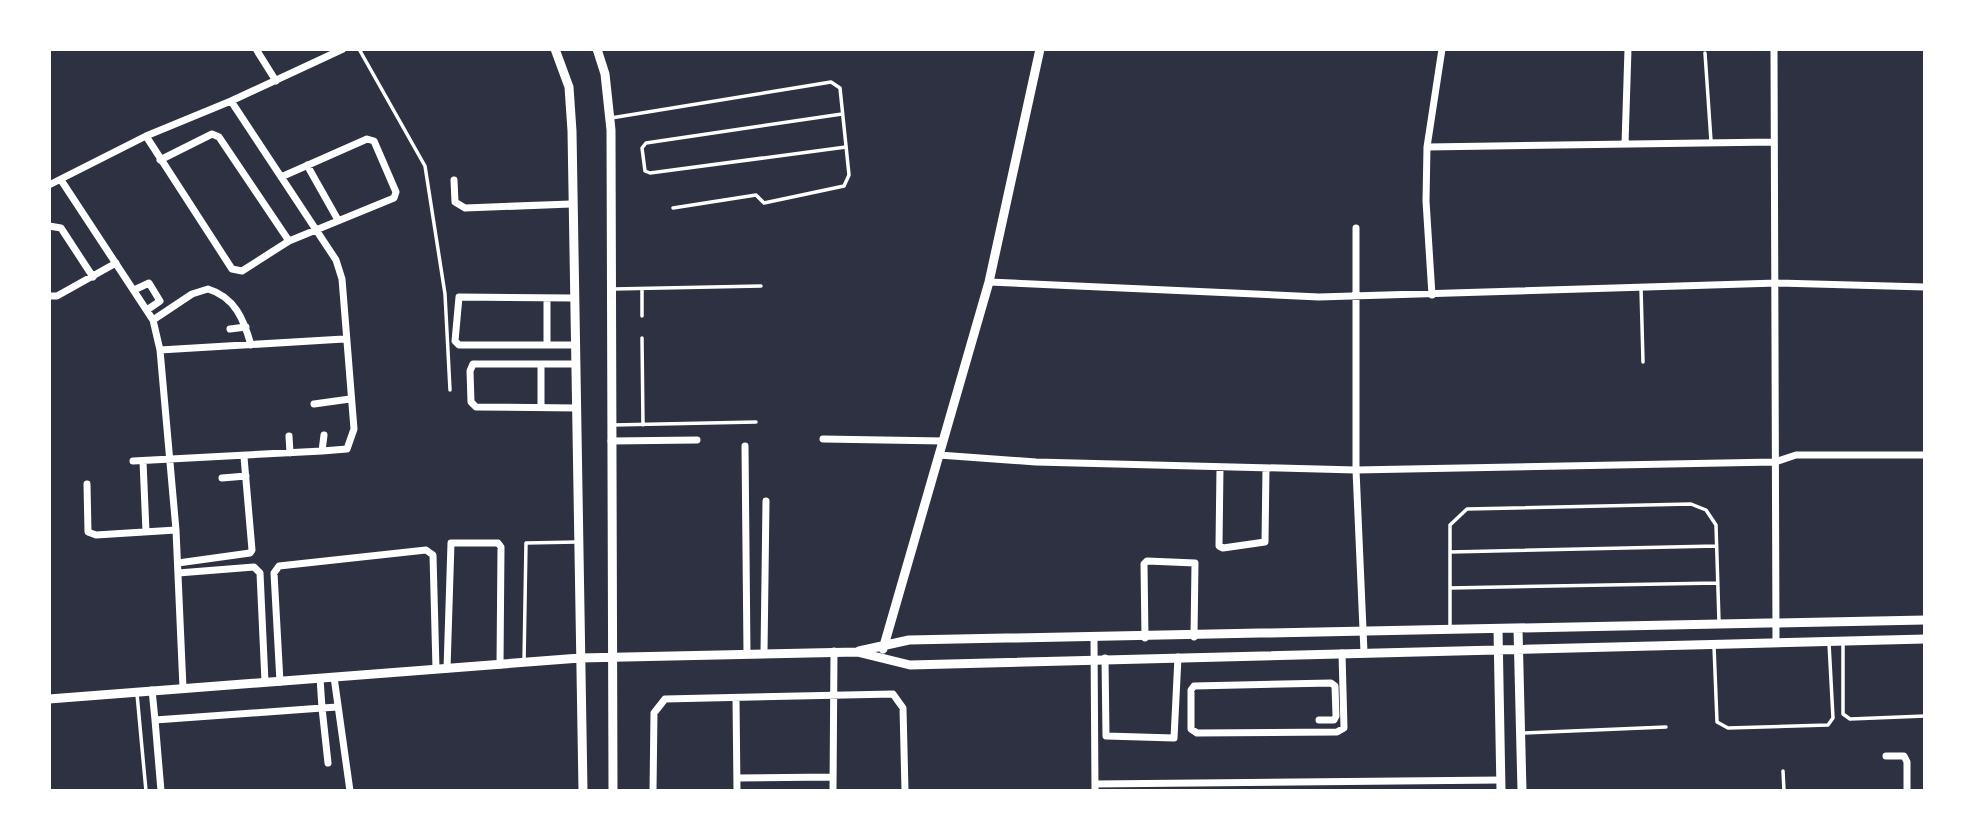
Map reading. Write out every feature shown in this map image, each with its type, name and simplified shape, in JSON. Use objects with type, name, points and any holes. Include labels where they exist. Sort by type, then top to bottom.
[{"type":"street","points":[[256,49],[276,81]]},
{"type":"street","points":[[49,185],[146,136],[231,102],[343,49]]},
{"type":"street","points":[[555,49],[569,87],[583,791]]},
{"type":"street","points":[[597,49],[605,74],[611,118],[612,791]]},
{"type":"street","points":[[881,657],[989,282],[1040,49]]},
{"type":"street","points":[[1432,295],[1426,201],[1427,147],[1442,49]]},
{"type":"street","points":[[1625,144],[1628,49]]},
{"type":"street","points":[[1774,49],[1777,284],[1776,643]]},
{"type":"street","points":[[133,461],[244,457],[346,449],[351,441],[354,429],[344,339],[342,279],[336,260],[231,102]]},
{"type":"street","points":[[160,160],[212,134],[219,137],[289,241]]},
{"type":"street","points":[[146,136],[232,269],[242,271],[314,228],[394,198],[396,192],[374,141],[367,139],[281,177]]},
{"type":"street","points":[[1427,147],[1774,142]]},
{"type":"street","points":[[307,165],[338,220]]},
{"type":"street","points":[[61,180],[153,320],[160,350],[176,530],[183,688]]},
{"type":"street","points":[[454,180],[455,202],[465,208],[571,204]]},
{"type":"street","points":[[49,226],[61,228],[93,277]]},
{"type":"street","points":[[1356,228],[1356,470],[1364,652]]},
{"type":"street","points":[[49,296],[57,296],[116,263]]},
{"type":"street","points":[[989,282],[1354,297],[1777,284],[1925,287]]},
{"type":"street","points":[[134,290],[149,284],[160,301],[147,310]]},
{"type":"street","points":[[153,320],[192,294],[208,289],[226,298],[246,327],[251,345]]},
{"type":"street","points":[[573,298],[459,297],[456,341],[459,345],[574,345]]},
{"type":"street","points":[[547,298],[547,344]]},
{"type":"street","points":[[230,329],[246,327]]},
{"type":"street","points":[[160,350],[344,339]]},
{"type":"street","points":[[575,363],[473,364],[470,371],[471,402],[476,407],[577,408]]},
{"type":"street","points":[[541,364],[541,406]]},
{"type":"street","points":[[314,404],[351,399]]},
{"type":"street","points":[[322,451],[324,435]]},
{"type":"street","points":[[289,436],[290,453]]},
{"type":"street","points":[[823,439],[943,441]]},
{"type":"street","points":[[611,442],[697,440]]},
{"type":"street","points":[[746,446],[747,654]]},
{"type":"street","points":[[939,455],[1036,463],[1356,470],[1775,462],[1796,455],[1925,455]]},
{"type":"street","points":[[178,562],[250,553],[253,550],[244,457]]},
{"type":"street","points":[[142,461],[146,532]]},
{"type":"street","points":[[1220,467],[1219,546],[1223,548],[1265,542],[1266,468]]},
{"type":"street","points":[[222,478],[246,476]]},
{"type":"street","points":[[87,484],[88,532],[96,535],[176,530]]},
{"type":"street","points":[[764,653],[766,501]]},
{"type":"street","points":[[447,668],[451,543],[498,542],[501,547],[500,665]]},
{"type":"street","points":[[280,682],[274,573],[279,566],[426,550],[433,555],[436,669]]},
{"type":"street","points":[[1146,638],[1146,561],[1195,563],[1194,637]]},
{"type":"street","points":[[178,573],[254,567],[260,573],[265,682]]},
{"type":"street","points":[[857,652],[909,640],[1146,638],[1925,620]]},
{"type":"street","points":[[1498,629],[1502,791]]},
{"type":"street","points":[[1518,629],[1522,791]]},
{"type":"street","points":[[1094,639],[1095,787],[1368,787],[1501,780]]},
{"type":"street","points":[[49,699],[580,659],[764,653],[857,652],[910,665],[1925,639]]},
{"type":"street","points":[[833,791],[834,651]]},
{"type":"street","points":[[1319,720],[1334,720],[1336,716],[1335,686],[1331,683],[1194,686],[1191,690],[1191,729],[1197,733],[1337,732],[1344,728],[1342,653]]},
{"type":"street","points":[[1105,658],[1106,736],[1174,738],[1178,657]]},
{"type":"street","points":[[334,677],[350,791]]},
{"type":"street","points":[[320,678],[328,763]]},
{"type":"street","points":[[152,690],[161,791]]},
{"type":"street","points":[[653,791],[654,713],[665,699],[893,694],[903,708],[905,791]]},
{"type":"street","points":[[736,698],[737,791]]},
{"type":"street","points":[[155,720],[338,706]]},
{"type":"street","points":[[1886,756],[1904,756],[1907,762],[1907,791]]},
{"type":"street","points":[[737,778],[833,776]]},
{"type":"lane","points":[[359,49],[425,166],[444,294],[450,390]]},
{"type":"lane","points":[[1705,53],[1711,143]]},
{"type":"lane","points":[[611,118],[831,82],[840,88],[849,175],[844,186],[764,203],[756,195],[673,208]]},
{"type":"lane","points":[[842,114],[646,143],[642,148],[645,171],[650,173],[846,147]]},
{"type":"lane","points":[[611,289],[761,286]]},
{"type":"lane","points":[[1641,288],[1643,362]]},
{"type":"lane","points":[[642,289],[642,316]]},
{"type":"lane","points":[[642,338],[643,425]]},
{"type":"lane","points":[[611,425],[756,422]]},
{"type":"lane","points":[[1450,631],[1450,524],[1467,509],[1691,504],[1706,510],[1716,524],[1719,625]]},
{"type":"lane","points":[[524,663],[526,543],[577,542]]},
{"type":"lane","points":[[1450,552],[1716,546]]},
{"type":"lane","points":[[1450,588],[1718,583]]},
{"type":"lane","points":[[1843,641],[1843,714],[1850,719],[1925,716]]},
{"type":"lane","points":[[1714,644],[1717,722],[1728,728],[1828,725],[1833,718],[1829,642]]},
{"type":"lane","points":[[137,691],[146,791]]},
{"type":"lane","points":[[1521,733],[1666,727]]},
{"type":"lane","points":[[1783,771],[1784,791]]}]
